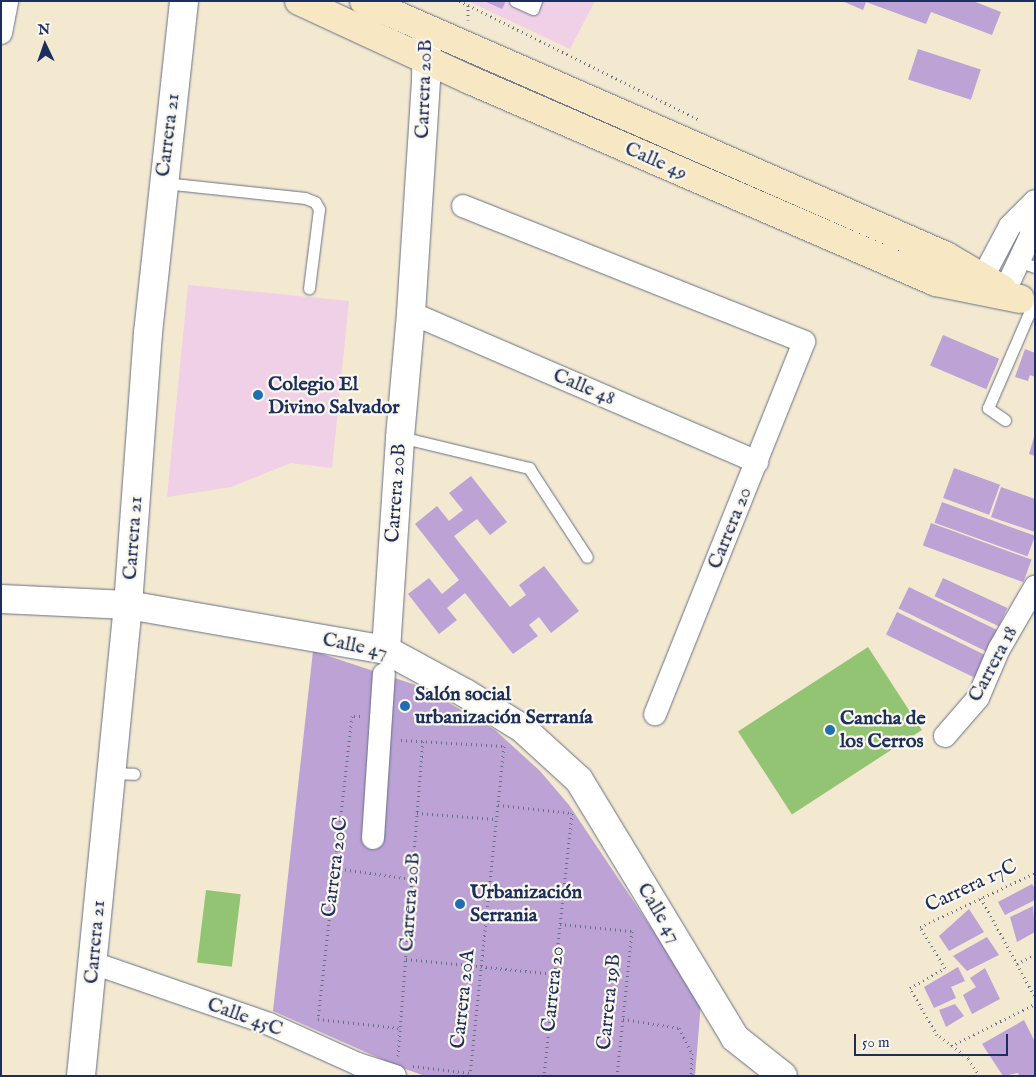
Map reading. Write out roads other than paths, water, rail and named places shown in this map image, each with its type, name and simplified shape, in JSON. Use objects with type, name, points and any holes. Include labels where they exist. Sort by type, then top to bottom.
[{"type":"main road","name":"Calle 49","points":[[299,1],[426,61],[936,282],[1008,294]]},
{"type":"main road","name":"Calle 49","points":[[364,1],[946,256],[1008,294]]},
{"type":"main road","points":[[816,231],[828,203]]},
{"type":"street","points":[[1,34],[7,1]]},
{"type":"street","name":"Carrera 21","points":[[81,1076],[93,963],[122,774],[128,605],[148,333],[184,1]]},
{"type":"street","name":"Carrera 20B","points":[[374,838],[400,437],[411,313],[427,29]]},
{"type":"street","points":[[1008,294],[1010,226],[1035,201]]},
{"type":"street","name":"Carrera 20","points":[[463,206],[804,342],[654,714]]},
{"type":"street","points":[[1008,294],[1027,264],[1035,212]]},
{"type":"street","name":"Calle 48","points":[[411,313],[757,462]]},
{"type":"street","name":"Carrera 18","points":[[945,736],[978,698],[999,649],[1035,587]]},
{"type":"street","name":"Calle 47","points":[[1,599],[128,605],[385,662],[465,692],[522,728],[579,780],[735,1038],[783,1076]]},
{"type":"street","name":"Calle 45C","points":[[93,963],[269,1024],[356,1070],[400,1068]]},
{"type":"lane","points":[[515,1],[533,9],[536,1]]},
{"type":"lane","points":[[163,182],[305,198],[315,202],[319,208],[309,288]]},
{"type":"lane","points":[[1005,420],[988,408],[1008,294]]},
{"type":"lane","points":[[400,437],[529,468],[587,557]]},
{"type":"place","name":"Colegio El Divino Salvador","points":[[258,395]]},
{"type":"place","name":"Salón social urbanización Serranía","points":[[405,706]]},
{"type":"place","name":"Cancha de los Cerros","points":[[830,730]]},
{"type":"place","name":"Urbanización Serrania","points":[[460,904]]}]
